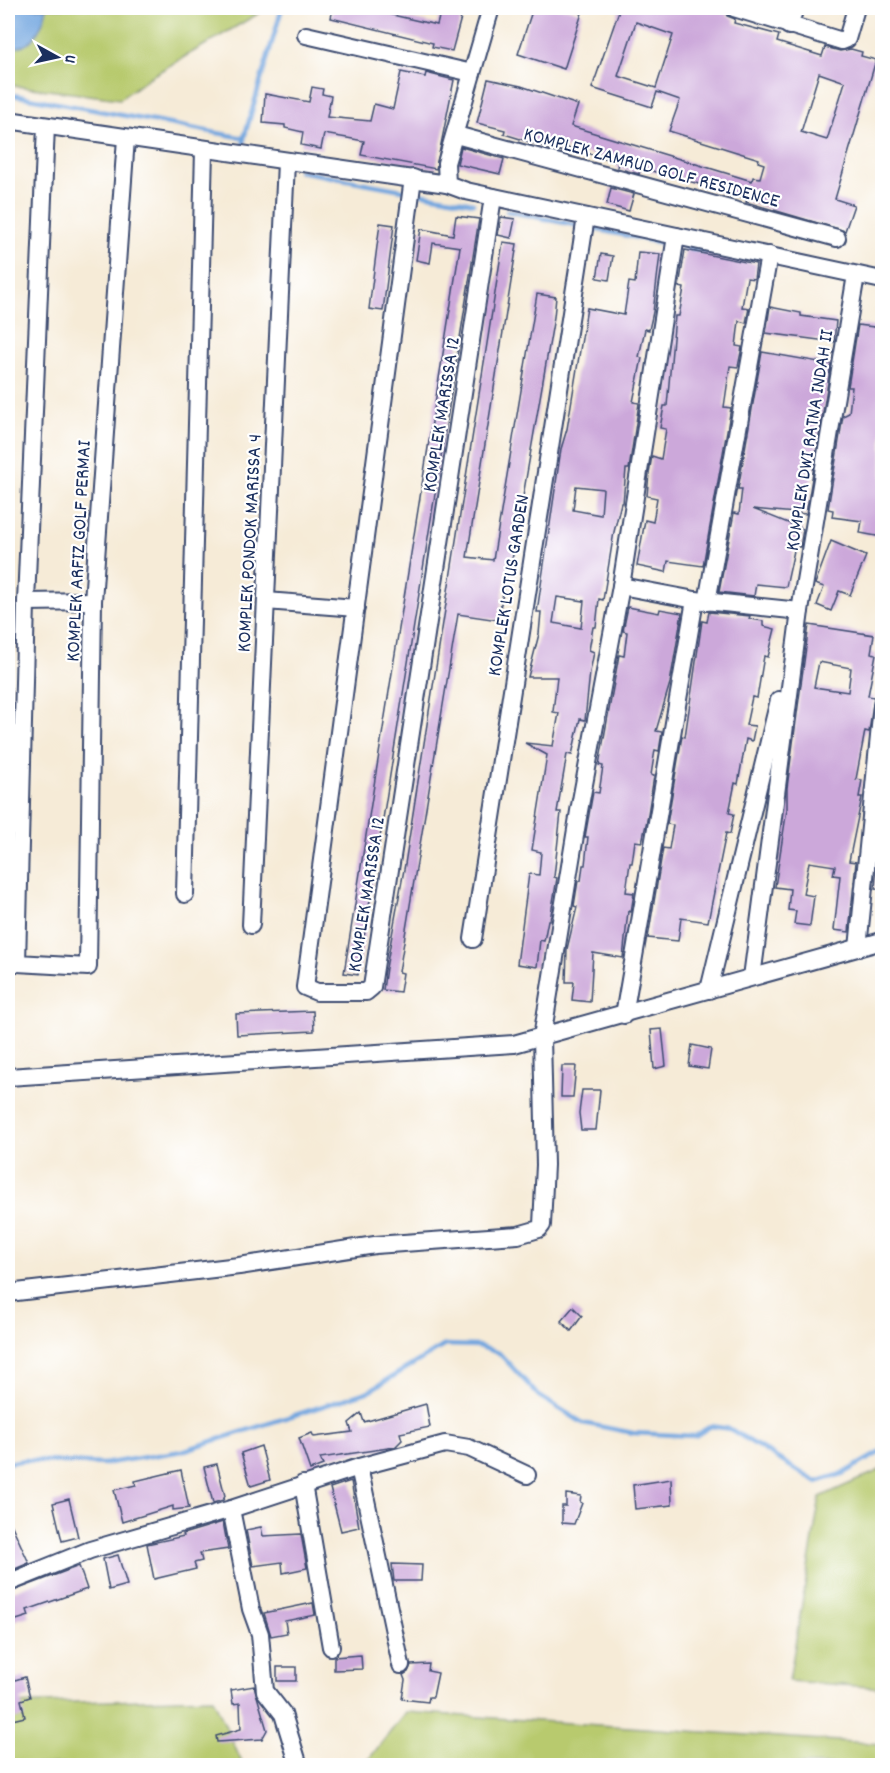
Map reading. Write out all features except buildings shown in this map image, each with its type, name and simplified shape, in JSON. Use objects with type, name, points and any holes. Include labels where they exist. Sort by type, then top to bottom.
[{"type":"street","points":[[447,184],[446,163],[491,8]]},
{"type":"street","points":[[734,8],[842,41],[846,39],[856,8]]},
{"type":"street","points":[[789,26],[795,8]]},
{"type":"street","points":[[306,35],[472,73]]},
{"type":"street","points":[[8,120],[447,184],[493,197],[882,280]]},
{"type":"street","points":[[46,126],[26,602],[93,601]]},
{"type":"street","name":"KOMPLEK ZAMRUD GOLF RESIDENCE","points":[[456,135],[837,238]]},
{"type":"street","name":"KOMPLEK ARFIZ GOLF PERMAI","points":[[26,602],[17,963],[88,967],[93,601],[126,138]]},
{"type":"street","points":[[185,894],[204,150]]},
{"type":"street","name":"KOMPLEK PONDOK MARISSA 4","points":[[251,925],[286,162]]},
{"type":"street","name":"KOMPLEK MARISSA 12","points":[[413,178],[305,987],[317,992],[366,992],[372,987],[479,305],[493,197]]},
{"type":"street","name":"KOMPLEK LOTUS GARDEN","points":[[473,939],[586,217]]},
{"type":"street","points":[[8,1293],[239,1266],[375,1245],[518,1235],[539,1229],[544,1222],[546,1165],[542,1037],[579,810],[621,586],[676,236]]},
{"type":"street","points":[[624,1016],[701,601],[769,255]]},
{"type":"street","name":"KOMPLEK DWI RATNA INDAH II","points":[[800,611],[856,275]]},
{"type":"street","points":[[621,586],[701,601],[800,611]]},
{"type":"street","points":[[266,602],[356,608]]},
{"type":"street","points":[[752,977],[800,611]]},
{"type":"street","points":[[709,990],[800,611]]},
{"type":"street","points":[[858,948],[882,706]]},
{"type":"street","points":[[8,1077],[487,1047],[542,1037],[624,1016],[882,941]]},
{"type":"street","points":[[8,1583],[90,1550],[231,1509],[359,1467],[445,1444],[469,1448],[526,1475]]},
{"type":"street","points":[[359,1467],[401,1665]]},
{"type":"street","points":[[303,1484],[331,1647]]},
{"type":"street","points":[[231,1509],[251,1609],[260,1634],[265,1691],[283,1714],[299,1766]]},
{"type":"green space","points":[[8,8],[268,8],[150,77],[120,99],[8,85]]},
{"type":"green space","points":[[882,1469],[882,1688],[789,1681],[820,1497]]},
{"type":"green space","points":[[213,1698],[243,1765],[8,1765],[8,1704]]},
{"type":"green space","points":[[406,1712],[882,1744],[882,1765],[364,1765]]},
{"type":"water","points":[[8,8],[47,8],[38,32],[31,41],[13,49],[8,61]]},
{"type":"waterway","points":[[243,151],[244,138],[282,8]]},
{"type":"waterway","points":[[8,94],[244,138]]},
{"type":"waterway","points":[[299,171],[473,203]]},
{"type":"waterway","points":[[507,211],[667,244]]},
{"type":"waterway","points":[[683,247],[711,252]]},
{"type":"waterway","points":[[8,1463],[25,1460],[103,1464],[182,1451],[367,1392],[445,1345],[478,1346],[499,1353],[539,1396],[583,1423],[633,1433],[695,1436],[711,1426],[730,1429],[816,1482],[842,1474],[882,1451]]}]
